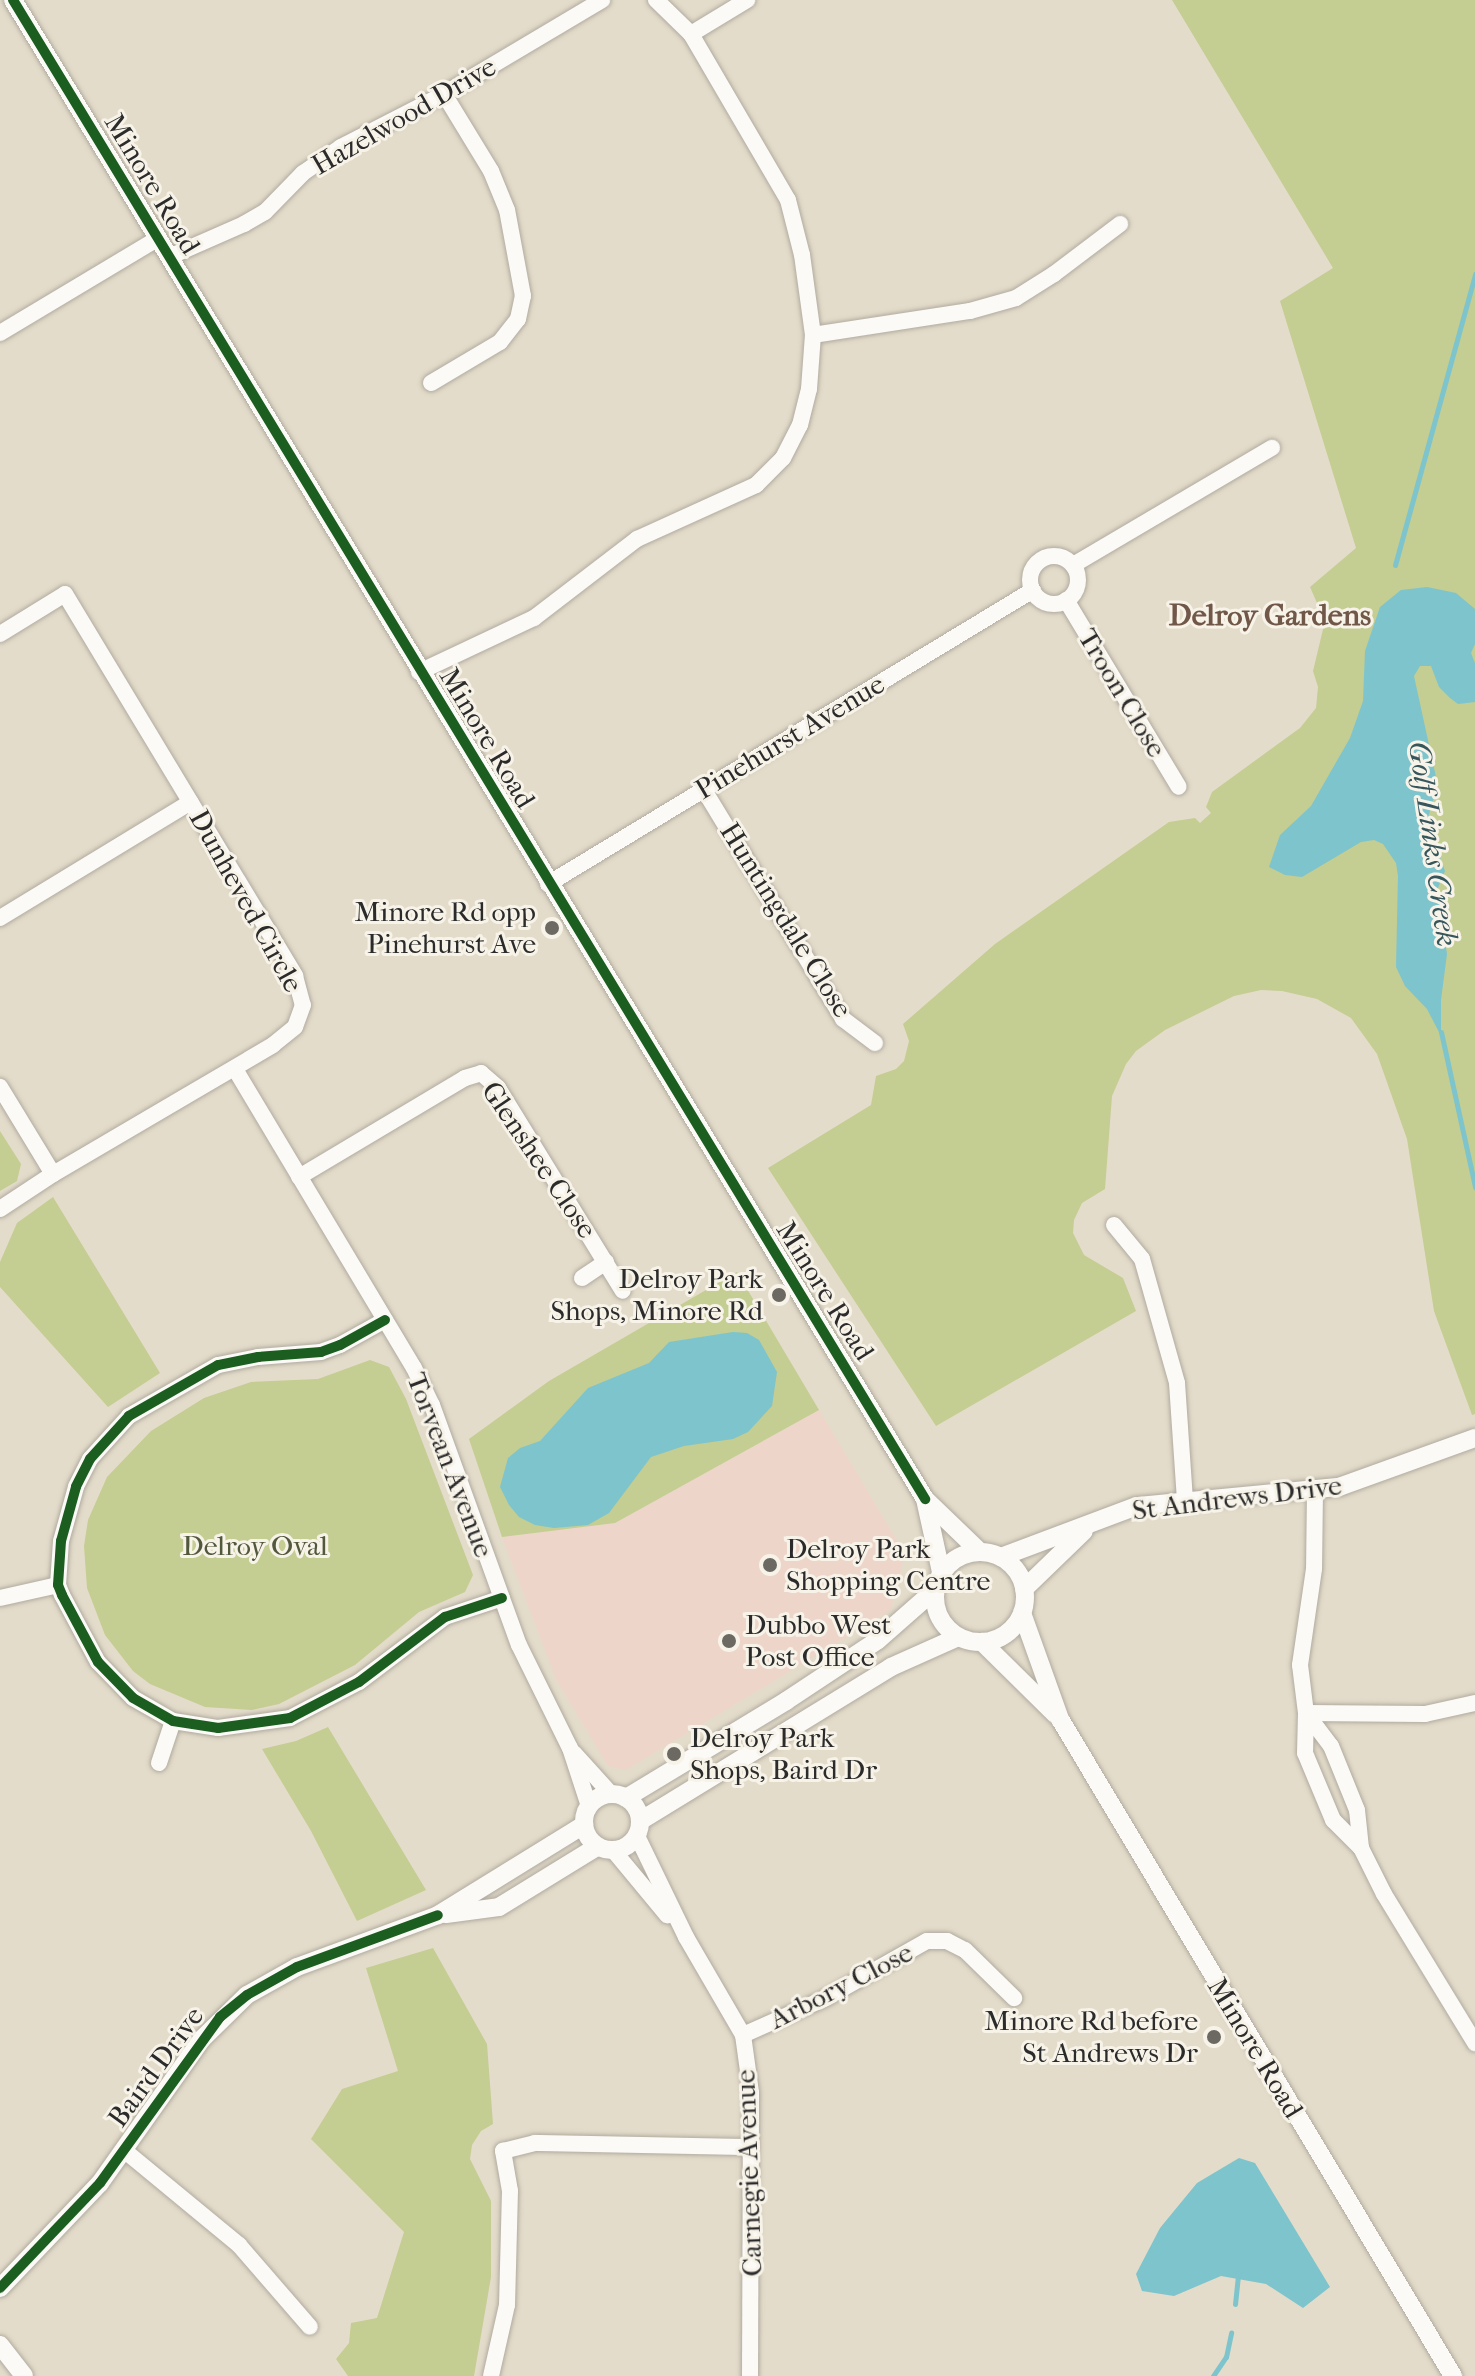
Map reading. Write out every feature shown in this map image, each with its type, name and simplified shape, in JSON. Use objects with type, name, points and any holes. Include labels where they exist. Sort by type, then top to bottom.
[{"type":"street","name":"Minore Road","points":[[13,0],[419,672],[925,1499],[979,1551]]},
{"type":"street","name":"Hazelwood Drive","points":[[169,257],[265,212],[303,173],[341,147],[444,94],[602,0]]},
{"type":"street","points":[[419,672],[534,618],[637,539],[756,485],[783,458],[800,425],[809,389],[813,335],[802,255],[788,200],[691,34],[656,0]]},
{"type":"street","points":[[691,34],[747,0]]},
{"type":"street","points":[[431,383],[500,342],[518,319],[523,296],[502,197],[491,171],[444,94]]},
{"type":"street","points":[[813,335],[970,311],[1016,298],[1054,274],[1120,224]]},
{"type":"street","points":[[0,333],[157,239]]},
{"type":"street","points":[[1073,565],[1272,448]]},
{"type":"street","points":[[1055,556],[1073,565],[1077,582],[1066,600],[1046,602],[1033,590],[1031,572],[1041,560],[1055,556]]},
{"type":"street","name":"Pinehurst Avenue","points":[[548,884],[1033,590]]},
{"type":"street","name":"Dunheved Circle","points":[[0,634],[65,594],[191,802],[301,992],[303,1005],[295,1027],[235,1069],[53,1174],[0,1209]]},
{"type":"street","name":"Troon Close","points":[[1066,600],[1179,787]]},
{"type":"street","name":"Huntingdale Close","points":[[704,790],[843,1019],[875,1043]]},
{"type":"street","points":[[0,918],[191,802]]},
{"type":"street","name":"Torvean Avenue","points":[[235,1069],[385,1320],[432,1405],[502,1598],[534,1679],[570,1748],[589,1806]]},
{"type":"street","name":"Glenshee Close","points":[[299,1177],[465,1078],[481,1073],[498,1088],[623,1291]]},
{"type":"street","points":[[0,1087],[53,1174]]},
{"type":"street","points":[[1114,1225],[1142,1259],[1177,1383],[1185,1500]]},
{"type":"street","name":"Glenshee Close","points":[[582,1278],[606,1262]]},
{"type":"street","points":[[385,1320],[321,1352],[249,1358],[218,1365],[129,1416],[90,1459],[76,1487],[64,1528],[58,1585],[98,1662],[133,1698],[173,1721],[218,1728],[290,1718],[359,1682],[445,1617],[502,1598]]},
{"type":"street","name":"St Andrews Drive","points":[[1001,1557],[1137,1506],[1315,1490],[1362,1481],[1475,1438]]},
{"type":"street","points":[[1315,1490],[1314,1569],[1300,1665],[1306,1713],[1305,1753],[1333,1820],[1361,1848],[1403,1927],[1475,2043]]},
{"type":"street","name":"Minore Road","points":[[925,1499],[938,1581]]},
{"type":"street","name":"St Andrews Drive","points":[[1024,1589],[1089,1526]]},
{"type":"street","points":[[938,1581],[939,1617],[958,1637],[982,1642],[1006,1634],[1022,1613],[1024,1589],[1020,1576],[1001,1557],[979,1551],[951,1561],[938,1581],[878,1640],[786,1701],[619,1796],[595,1799],[589,1806],[584,1825],[588,1837],[606,1848],[623,1848],[638,1828],[891,1667],[958,1637]]},
{"type":"street","points":[[0,1598],[58,1585]]},
{"type":"street","name":"Minore Road","points":[[1022,1613],[1060,1719],[1453,2376]]},
{"type":"street","name":"Minore Road","points":[[982,1642],[1060,1719]]},
{"type":"street","points":[[1306,1713],[1425,1714],[1475,1703]]},
{"type":"street","points":[[1306,1713],[1331,1746],[1357,1810],[1361,1848]]},
{"type":"street","points":[[159,1763],[173,1721]]},
{"type":"street","name":"Torvean Avenue","points":[[570,1748],[619,1796]]},
{"type":"street","points":[[619,1796],[633,1804],[638,1828]]},
{"type":"street","name":"Baird Drive","points":[[0,2288],[74,2214],[125,2151],[202,2039],[247,1995],[297,1967],[438,1915],[584,1825]]},
{"type":"street","name":"Carnegie Avenue","points":[[638,1828],[686,1937],[743,2035],[751,2093],[750,2376]]},
{"type":"street","name":"Carnegie Avenue","points":[[606,1848],[686,1937]]},
{"type":"street","name":"Baird Drive","points":[[438,1915],[499,1907],[606,1848]]},
{"type":"street","name":"Arbory Close","points":[[743,2035],[824,1999],[927,1941],[947,1941],[965,1950],[1014,1998]]},
{"type":"street","points":[[491,2376],[507,2305],[510,2191],[503,2151],[535,2143],[749,2147]]},
{"type":"street","points":[[125,2151],[239,2245],[310,2327]]},
{"type":"street","points":[[0,2345],[24,2376]]},
{"type":"shaded area","points":[[819,1410],[905,1554],[891,1610],[626,1770],[608,1766],[556,1679],[502,1537],[615,1523]]},
{"type":"green space","points":[[1172,0],[1475,0],[1475,1414],[1472,1415],[1434,1311],[1407,1139],[1377,1054],[1351,1018],[1317,999],[1261,990],[1234,996],[1165,1030],[1136,1051],[1126,1064],[1112,1096],[1105,1189],[1082,1203],[1074,1220],[1073,1233],[1084,1255],[1123,1278],[1136,1311],[936,1426],[768,1168],[871,1105],[876,1076],[896,1069],[904,1061],[909,1041],[903,1024],[995,944],[1169,822],[1195,818],[1200,823],[1211,813],[1206,807],[1212,792],[1300,728],[1316,708],[1318,687],[1313,671],[1325,621],[1310,587],[1356,548],[1280,301],[1333,268]]},
{"type":"green space","points":[[0,1131],[21,1164],[17,1181],[0,1191]]},
{"type":"green space","points":[[53,1197],[160,1373],[108,1407],[0,1287],[0,1262],[17,1223]]},
{"type":"green space","points":[[737,1272],[819,1410],[615,1523],[502,1537],[469,1439],[549,1381]]},
{"type":"green space","name":"Delroy Oval","points":[[370,1360],[389,1367],[406,1399],[473,1575],[465,1592],[419,1612],[355,1665],[279,1704],[252,1710],[205,1707],[150,1684],[133,1671],[105,1635],[87,1588],[84,1546],[88,1520],[107,1477],[151,1431],[204,1398],[251,1382],[318,1379]]},
{"type":"green space","points":[[328,1727],[426,1890],[357,1921],[311,1831],[262,1749],[296,1741]]},
{"type":"green space","points":[[433,1948],[487,2044],[493,2124],[481,2131],[472,2145],[470,2159],[491,2201],[491,2277],[474,2376],[348,2376],[336,2359],[349,2343],[351,2323],[377,2318],[404,2232],[311,2139],[342,2089],[398,2071],[366,1968]]},
{"type":"water","points":[[1427,587],[1456,593],[1475,609],[1475,644],[1471,653],[1475,663],[1475,702],[1458,704],[1450,698],[1439,687],[1431,666],[1420,666],[1414,676],[1437,788],[1427,821],[1445,871],[1437,890],[1447,954],[1441,1000],[1441,1036],[1427,1009],[1405,986],[1396,967],[1398,876],[1396,863],[1383,844],[1374,840],[1361,842],[1302,877],[1285,875],[1269,867],[1280,835],[1311,806],[1350,738],[1363,701],[1365,651],[1380,607],[1401,590]]},
{"type":"water","points":[[733,1332],[747,1333],[759,1340],[777,1372],[772,1406],[748,1432],[733,1439],[684,1446],[651,1457],[609,1513],[588,1525],[554,1528],[535,1525],[519,1517],[509,1505],[500,1487],[508,1458],[520,1448],[540,1441],[588,1388],[649,1363],[669,1342]]},
{"type":"water","points":[[1239,2158],[1255,2163],[1330,2287],[1303,2308],[1266,2284],[1221,2276],[1174,2296],[1142,2291],[1136,2274],[1160,2228],[1197,2183]]},
{"type":"waterway","name":"Golf Links Creek","points":[[1395,565],[1475,274]]},
{"type":"waterway","name":"Golf Links Creek","points":[[1441,1032],[1475,1187]]},
{"type":"waterway","points":[[1235,2304],[1238,2273]]},
{"type":"waterway","points":[[1213,2376],[1226,2357],[1231,2333]]},
{"type":"cycle path","points":[[13,0],[925,1499]]},
{"type":"cycle path","points":[[385,1320],[321,1352],[258,1357],[218,1365],[129,1416],[90,1459],[76,1487],[61,1541],[58,1585],[62,1595],[98,1662],[133,1698],[173,1721],[218,1728],[290,1718],[359,1682],[445,1617],[502,1598]]},
{"type":"cycle path","points":[[0,2288],[100,2183],[220,2017],[247,1995],[297,1967],[438,1915]]},
{"type":"place","name":"Minore Rd opp Pinehurst Ave","points":[[552,928]]},
{"type":"place","name":"Delroy Park Shops, Minore Rd","points":[[779,1295]]},
{"type":"place","name":"Delroy Park Shopping Centre","points":[[770,1565]]},
{"type":"place","name":"Dubbo West Post Office","points":[[729,1641]]},
{"type":"place","name":"Delroy Park Shops, Baird Dr","points":[[674,1754]]},
{"type":"place","name":"Minore Rd before St Andrews Dr","points":[[1214,2037]]},
{"type":"district","name":"Delroy Gardens","points":[[1270,616]]}]
